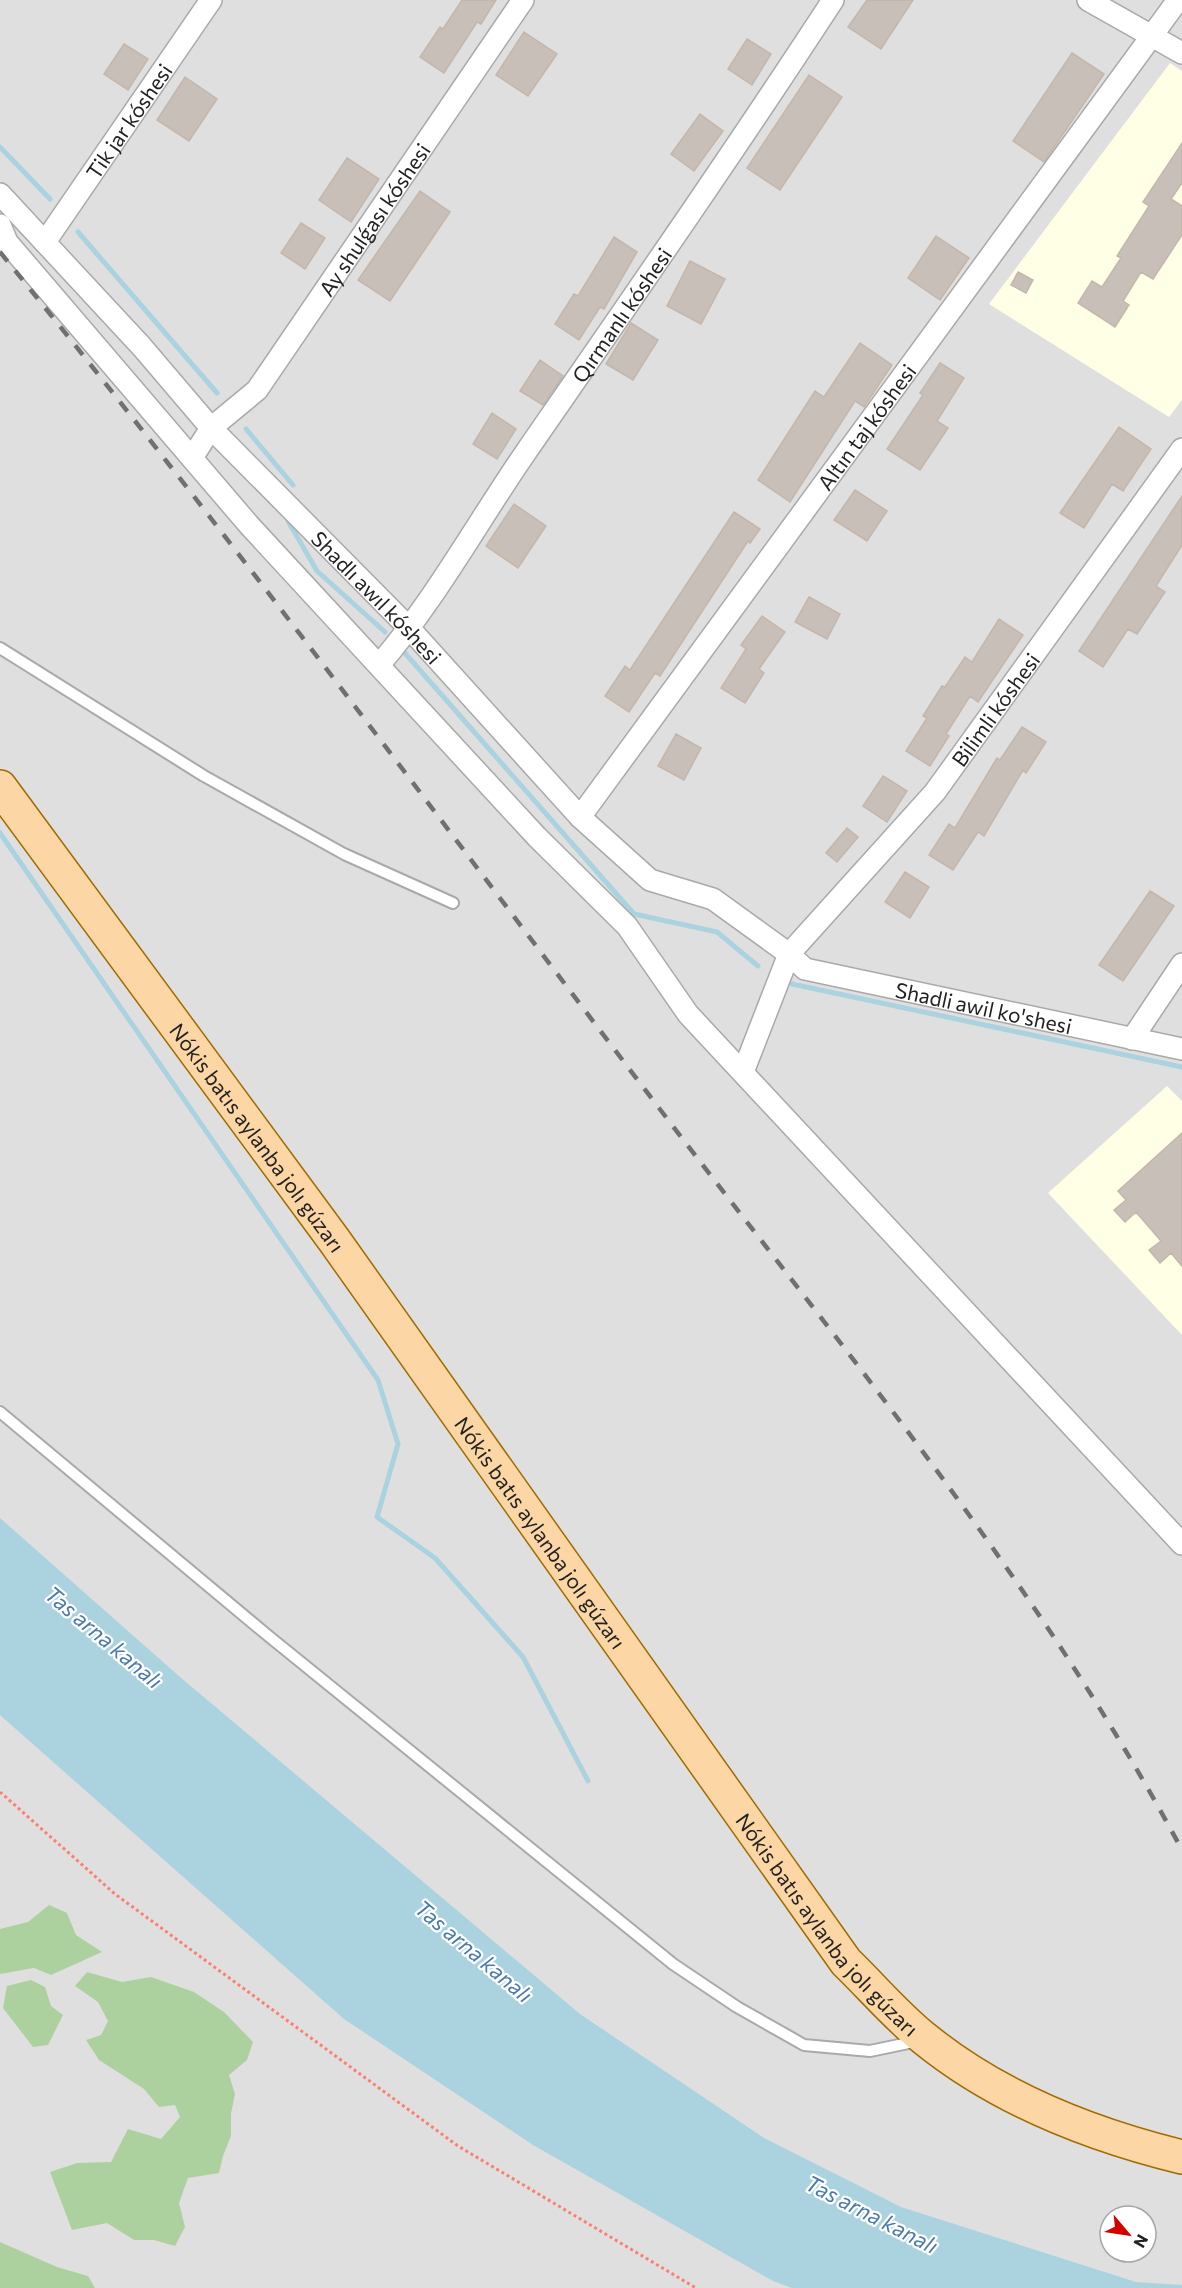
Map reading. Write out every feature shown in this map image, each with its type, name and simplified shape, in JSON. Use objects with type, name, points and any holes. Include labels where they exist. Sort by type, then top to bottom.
[{"type":"main road","name":"Nókis batıs aylanba jolı gúzarı","points":[[0,787],[334,1240],[846,1962],[925,2039],[989,2082],[1049,2112],[1142,2147],[1182,2157]]},
{"type":"street","name":"Tik jar kóshesi","points":[[45,242],[211,0]]},
{"type":"street","name":"Ay shulǵası kóshesi","points":[[192,458],[211,428],[257,390],[523,0]]},
{"type":"street","name":"Qırmanlı kóshesi","points":[[379,665],[410,629],[512,473],[747,132],[833,0]]},
{"type":"street","points":[[1088,0],[1182,53]]},
{"type":"street","name":"Altın taj kóshesi","points":[[580,817],[1178,0]]},
{"type":"street","name":"Shadlı awıl kóshesi","points":[[0,194],[142,347],[211,428],[410,629],[580,817],[650,880],[713,899],[789,954]]},
{"type":"street","points":[[0,225],[7,242],[249,525],[537,837],[627,926],[688,1014],[1182,1544]]},
{"type":"street","name":"Bilimli kóshesi","points":[[789,954],[935,792],[1182,449]]},
{"type":"street","points":[[743,1072],[789,954]]},
{"type":"street","name":"Shadli awil ko'shesi","points":[[789,954],[805,969],[1182,1049]]},
{"type":"street","points":[[1132,1039],[1182,964]]},
{"type":"lane","points":[[0,648],[204,776],[344,854],[453,903]]},
{"type":"lane","points":[[0,1412],[275,1641],[673,1964],[700,1983],[804,2045],[870,2051],[925,2039]]},
{"type":"path","points":[[0,1792],[115,1894],[458,2146],[696,2288]]},
{"type":"shaded area","points":[[0,0],[1182,0],[1182,2288],[0,2288]]},
{"type":"shaded area","points":[[1170,63],[1182,71],[1182,400],[1169,417],[989,304]]},
{"type":"shaded area","points":[[1167,1086],[1182,1101],[1182,1335],[1048,1193]]},
{"type":"green space","points":[[49,1905],[67,1913],[76,1935],[102,1952],[51,1975],[34,1968],[0,1974],[0,1929],[28,1922]]},
{"type":"green space","points":[[87,1972],[122,1982],[151,1977],[194,1992],[224,2012],[253,2042],[247,2060],[229,2075],[235,2094],[231,2114],[231,2136],[219,2173],[188,2178],[179,2203],[185,2227],[175,2246],[154,2240],[134,2240],[107,2223],[72,2230],[50,2172],[77,2163],[111,2162],[128,2129],[161,2139],[180,2117],[175,2105],[159,2107],[144,2089],[99,2060],[86,2040],[101,2035],[108,2021],[98,2002],[75,1986]]},
{"type":"green space","points":[[31,1980],[45,1987],[51,2006],[63,2015],[48,2045],[33,2047],[3,2008],[7,1986]]},
{"type":"green space","points":[[0,2242],[57,2267],[88,2276],[95,2288],[0,2288]]},
{"type":"water","name":"Tas arna kanalı","points":[[0,1518],[180,1677],[580,2014],[764,2138],[901,2207],[1136,2282],[1182,2285],[1182,2288],[792,2288],[773,2281],[533,2145],[344,2019],[0,1715]]},
{"type":"building","points":[[462,0],[496,0],[481,24],[477,22],[444,73],[420,57],[440,27],[443,29]]},
{"type":"building","points":[[867,0],[913,0],[881,49],[848,27]]},
{"type":"building","points":[[524,32],[557,54],[528,96],[496,75]]},
{"type":"building","points":[[747,39],[771,54],[752,85],[728,69]]},
{"type":"building","points":[[124,44],[148,59],[128,90],[104,74]]},
{"type":"building","points":[[1072,53],[1104,74],[1044,162],[1013,141]]},
{"type":"building","points":[[809,75],[842,97],[780,190],[747,168]]},
{"type":"building","points":[[185,77],[217,99],[189,141],[157,120]]},
{"type":"building","points":[[700,114],[723,131],[694,171],[671,154]]},
{"type":"building","points":[[1182,143],[1182,183],[1171,199],[1182,206],[1182,235],[1153,279],[1141,272],[1123,301],[1129,305],[1115,327],[1078,303],[1092,281],[1102,287],[1121,258],[1117,256],[1149,206],[1143,202]]},
{"type":"building","points":[[347,158],[379,179],[351,222],[319,200]]},
{"type":"building","points":[[420,191],[450,212],[390,301],[358,280]]},
{"type":"building","points":[[301,223],[325,238],[305,269],[281,253]]},
{"type":"building","points":[[936,236],[969,258],[940,300],[908,278]]},
{"type":"building","points":[[614,237],[637,252],[604,309],[600,307],[579,340],[555,324],[574,294],[578,296]]},
{"type":"building","points":[[690,261],[725,279],[701,324],[667,306]]},
{"type":"building","points":[[1018,272],[1033,280],[1026,293],[1011,285]]},
{"type":"building","points":[[631,323],[658,340],[633,380],[606,364]]},
{"type":"building","points":[[860,343],[892,365],[864,407],[855,401],[790,502],[758,480],[815,391],[824,397]]},
{"type":"building","points":[[540,360],[563,376],[543,405],[520,391]]},
{"type":"building","points":[[940,363],[964,378],[937,421],[948,428],[920,470],[887,449],[923,395],[920,393]]},
{"type":"building","points":[[492,413],[516,429],[497,459],[473,444]]},
{"type":"building","points":[[1119,427],[1151,449],[1123,491],[1112,484],[1084,528],[1060,513]]},
{"type":"building","points":[[855,490],[887,511],[867,541],[834,520]]},
{"type":"building","points":[[1182,496],[1182,545],[1156,586],[1165,592],[1137,634],[1128,629],[1103,667],[1079,651]]},
{"type":"building","points":[[514,504],[546,526],[518,568],[486,546]]},
{"type":"building","points":[[734,512],[760,529],[750,543],[748,541],[660,676],[655,673],[629,712],[605,696],[625,666],[630,670]]},
{"type":"building","points":[[809,597],[840,614],[827,639],[795,622]]},
{"type":"building","points":[[762,616],[785,632],[759,669],[764,673],[745,703],[721,688],[746,649],[741,645]]},
{"type":"building","points":[[999,619],[1023,635],[978,702],[970,696],[946,734],[949,736],[930,766],[906,751],[927,718],[923,716],[942,686],[945,687],[965,657],[972,662]]},
{"type":"building","points":[[1022,727],[1046,742],[1026,773],[1023,770],[984,836],[978,832],[953,870],[929,855],[949,824],[955,828],[997,758],[1000,760]]},
{"type":"building","points":[[676,734],[701,748],[684,780],[658,766]]},
{"type":"building","points":[[883,776],[907,791],[887,822],[863,806]]},
{"type":"building","points":[[847,828],[858,837],[837,862],[826,853]]},
{"type":"building","points":[[905,872],[929,887],[910,918],[885,902]]},
{"type":"building","points":[[1150,891],[1174,906],[1123,981],[1099,965]]},
{"type":"building","points":[[1182,1133],[1182,1266],[1171,1253],[1160,1263],[1149,1250],[1161,1241],[1136,1212],[1125,1222],[1114,1210],[1126,1200],[1118,1191]]},
{"type":"waterway","points":[[0,147],[50,199]]},
{"type":"waterway","points":[[78,232],[217,393]]},
{"type":"waterway","points":[[246,429],[293,485]]},
{"type":"waterway","points":[[288,521],[317,571],[385,632]]},
{"type":"waterway","points":[[404,652],[634,914],[717,932],[758,966]]},
{"type":"waterway","points":[[0,833],[378,1380],[398,1444],[377,1517],[435,1558],[523,1657],[588,1781]]},
{"type":"waterway","points":[[792,984],[1182,1067]]},
{"type":"railway","points":[[0,252],[251,570],[936,1469],[1066,1655],[1126,1751],[1182,1850]]}]
